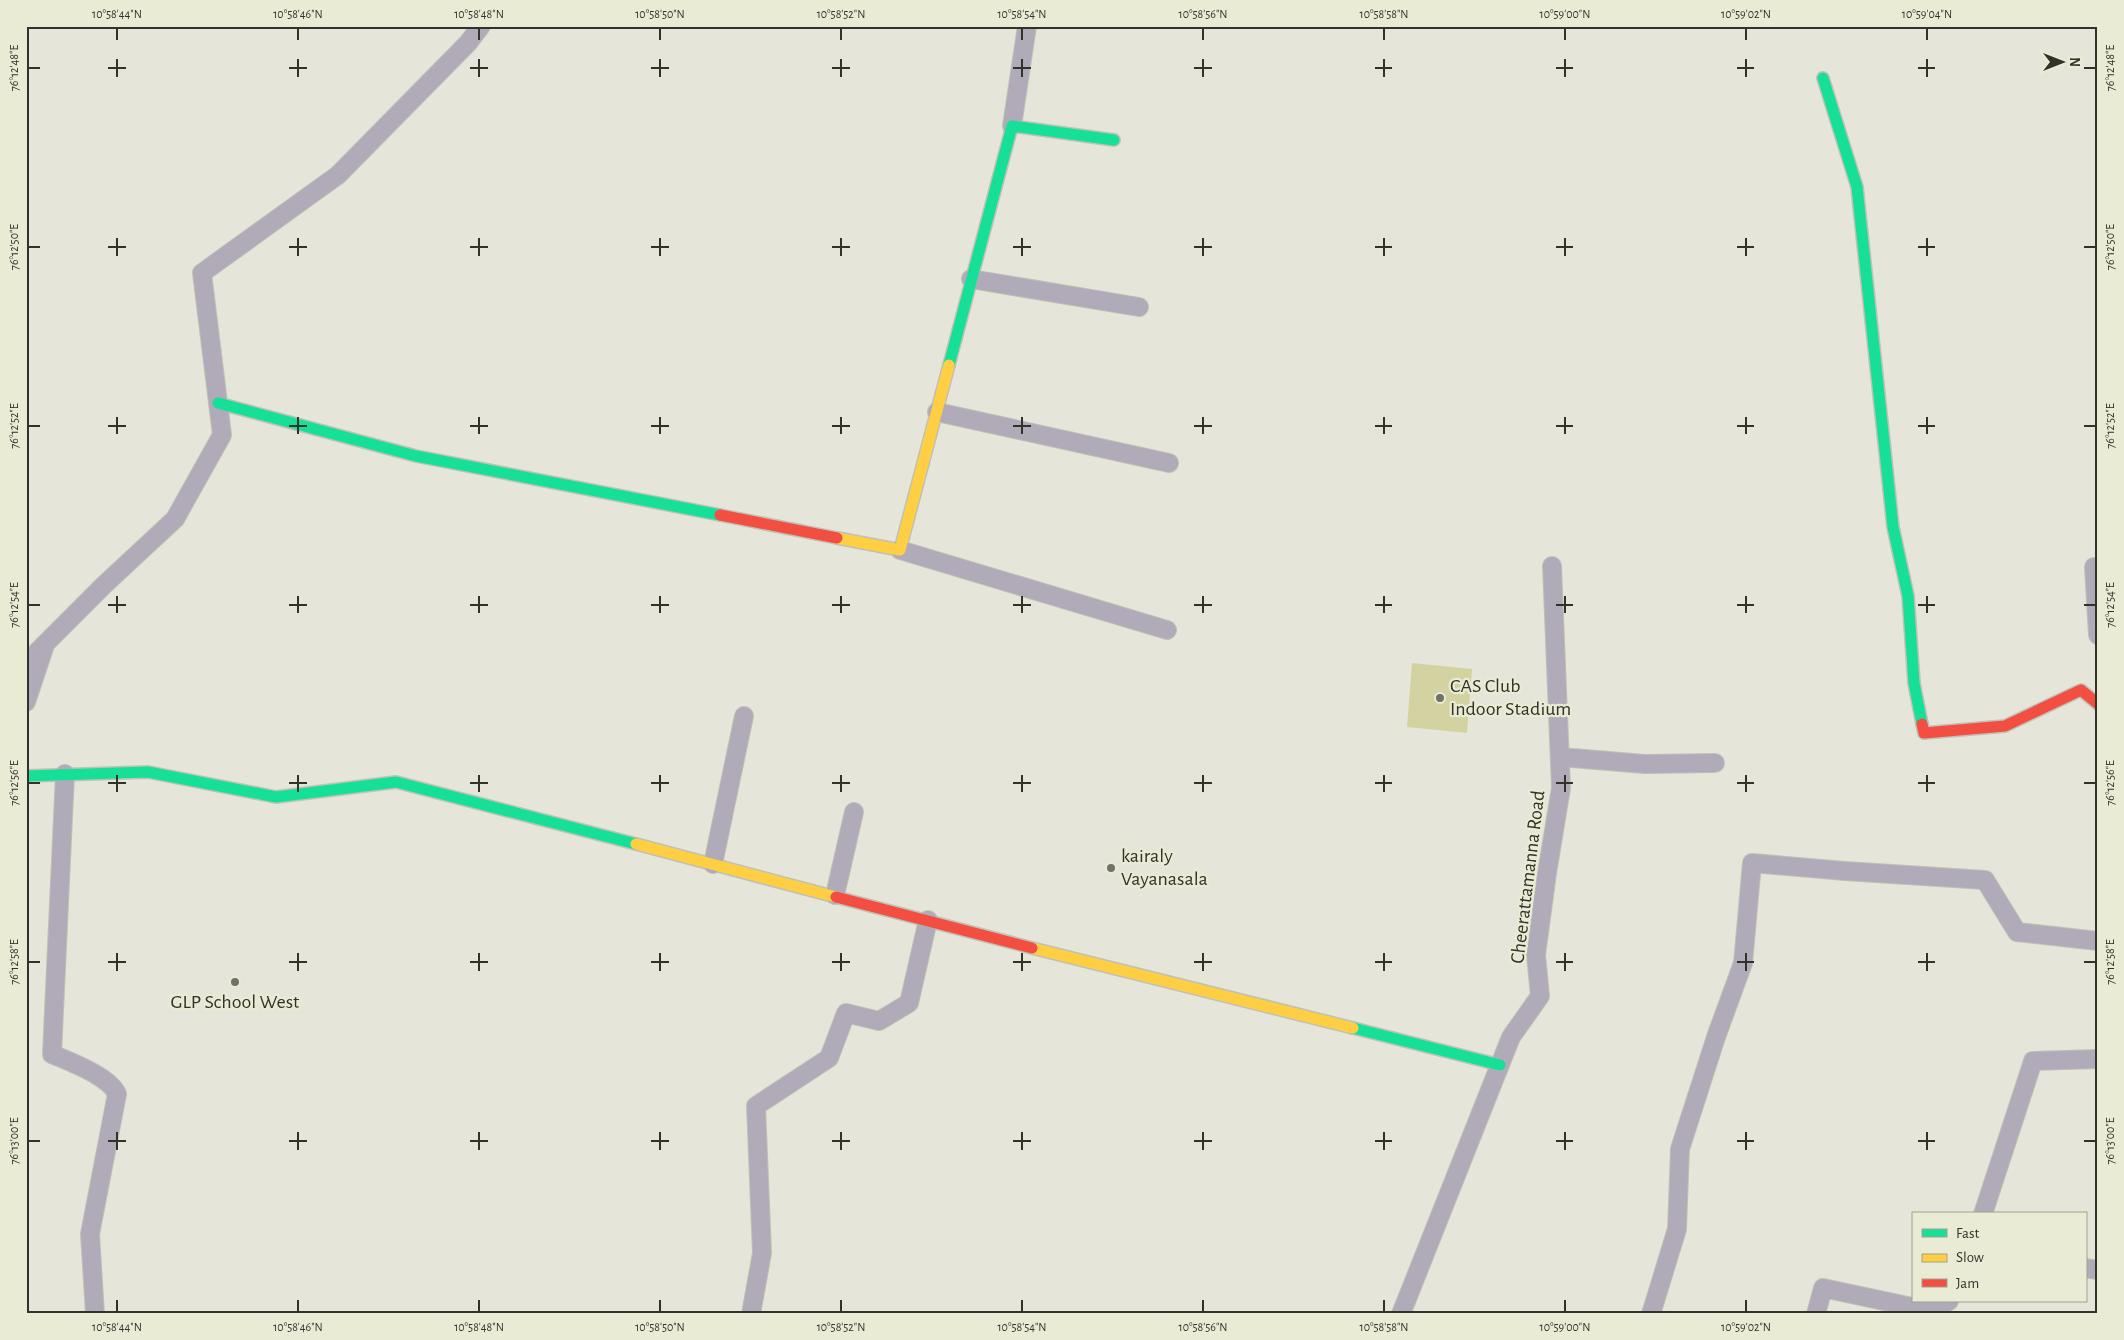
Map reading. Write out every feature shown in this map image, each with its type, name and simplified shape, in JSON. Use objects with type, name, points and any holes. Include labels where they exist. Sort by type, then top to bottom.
[{"type":"street","points":[[26,663],[104,585],[175,519],[222,435],[202,273],[338,175],[468,43],[481,26]]},
{"type":"street","points":[[900,550],[1012,126],[1027,26]]},
{"type":"street","points":[[1823,78],[1857,188],[1894,527],[1908,596],[1914,683],[1924,733],[2005,726],[2081,690],[2098,704]]},
{"type":"street","points":[[1012,126],[1114,140]]},
{"type":"street","points":[[972,278],[1138,307]]},
{"type":"street","points":[[218,403],[416,456],[900,550],[1167,630]]},
{"type":"street","points":[[937,412],[1170,463]]},
{"type":"street","name":"Cheerattamanna Road","points":[[1401,1314],[1512,1037],[1540,996],[1536,955],[1561,788],[1552,566]]},
{"type":"street","points":[[2094,567],[2098,635]]},
{"type":"street","points":[[26,702],[46,644]]},
{"type":"street","points":[[713,864],[744,716]]},
{"type":"street","points":[[1560,757],[1645,764],[1715,763]]},
{"type":"street","points":[[26,776],[148,772],[276,797],[396,782],[928,920],[1500,1065]]},
{"type":"street","points":[[65,774],[52,1054],[82,1067],[114,1088],[118,1094],[90,1234],[95,1314]]},
{"type":"street","points":[[835,896],[854,812]]},
{"type":"street","points":[[1651,1314],[1677,1229],[1680,1149],[1716,1037],[1743,963],[1752,863],[1985,880],[2017,932],[2098,941]]},
{"type":"street","points":[[750,1314],[762,1253],[756,1106],[829,1058],[846,1013],[879,1021],[909,1003],[928,920]]},
{"type":"street","points":[[1984,1212],[2033,1061],[2098,1059]]},
{"type":"street","points":[[1816,1314],[1823,1288],[1931,1311],[1947,1302]]},
{"type":"green space","name":"CAS Club Indoor Stadium","points":[[1412,663],[1472,669],[1467,733],[1407,727]]},
{"type":"traffic: fast","points":[[1823,78],[1857,187],[1893,527],[1908,596],[1914,683],[1922,724]]},
{"type":"traffic: fast","points":[[949,365],[1012,126],[1114,140]]},
{"type":"traffic: fast","points":[[218,403],[416,456],[720,515]]},
{"type":"traffic: fast","points":[[26,776],[148,772],[276,797],[396,782],[636,844]]},
{"type":"traffic: fast","points":[[1353,1028],[1500,1065]]},
{"type":"traffic: slow","points":[[837,538],[900,550],[949,365]]},
{"type":"traffic: slow","points":[[636,844],[836,897]]},
{"type":"traffic: slow","points":[[1032,948],[1353,1028]]},
{"type":"traffic: jam","points":[[720,515],[837,538]]},
{"type":"traffic: jam","points":[[1922,724],[1924,733],[2005,726],[2081,690],[2098,704]]},
{"type":"traffic: jam","points":[[836,897],[1032,948]]},
{"type":"place","name":"CAS Club Indoor Stadium","points":[[1440,698]]},
{"type":"place","name":"kairaly Vayanasala","points":[[1111,868]]},
{"type":"place","name":"GLP School West","points":[[235,982]]}]
